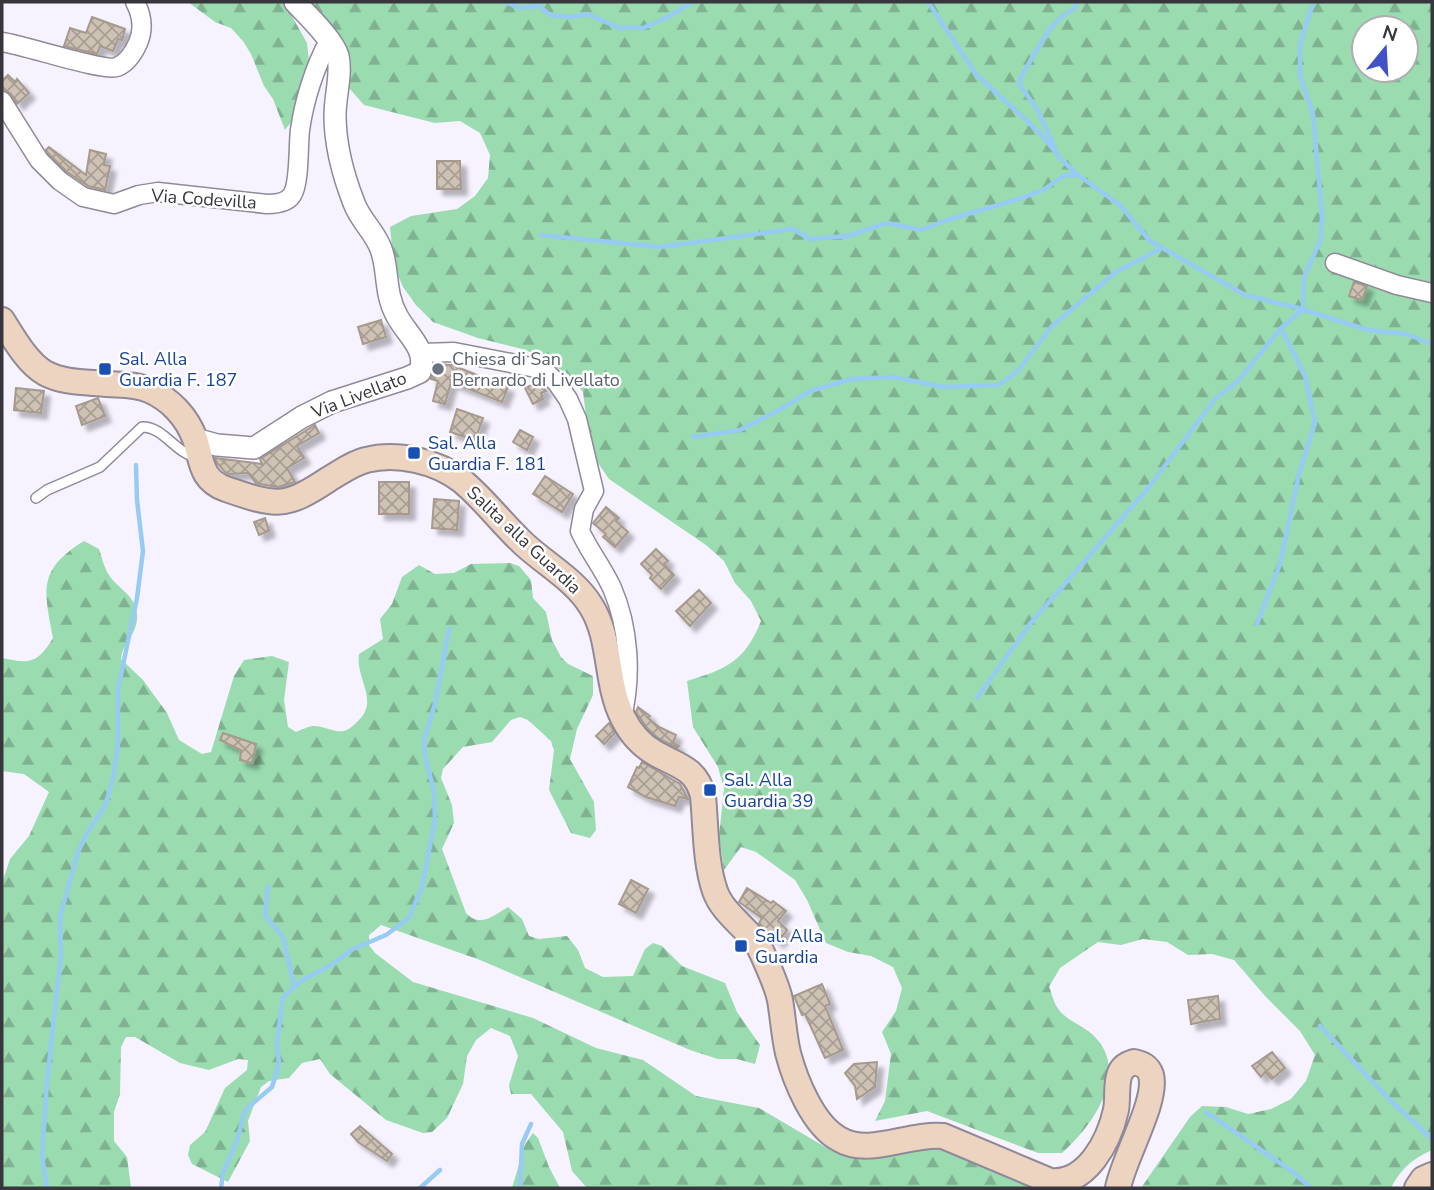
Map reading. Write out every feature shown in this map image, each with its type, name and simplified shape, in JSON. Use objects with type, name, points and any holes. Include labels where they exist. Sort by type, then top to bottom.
[{"type":"main road","name":"Salita alla Guardia","points":[[2,320],[34,365],[44,373],[77,382],[143,387],[156,393],[188,423],[204,474],[215,484],[239,494],[276,503],[289,502],[346,468],[363,460],[381,457],[421,461],[460,479],[526,546],[578,589],[600,624],[615,698],[622,717],[641,742],[653,752],[684,767],[700,783],[704,796],[711,877],[716,895],[727,912],[762,950],[779,997],[793,1065],[812,1111],[830,1133],[839,1140],[863,1147],[929,1135],[943,1136],[1050,1181],[1060,1182],[1073,1178],[1085,1169],[1097,1154],[1112,1124],[1119,1076],[1122,1069],[1134,1062],[1146,1066],[1152,1085],[1118,1188]]},
{"type":"main road","points":[[1416,1188],[1423,1179],[1432,1175]]},
{"type":"street","points":[[2,42],[51,52],[104,69],[118,67],[130,57],[140,36],[141,19],[135,2]]},
{"type":"street","name":"Via Livellato","points":[[197,448],[217,445],[254,448],[302,417],[332,402],[420,372],[423,362],[422,353],[396,315],[386,286],[382,250],[355,207],[346,183],[338,149],[335,115],[338,57],[330,41],[295,2]]},
{"type":"street","name":"Via Codevilla","points":[[2,101],[39,160],[60,181],[83,197],[114,204],[139,195],[158,192],[267,204],[282,202],[290,198],[295,189],[304,108],[323,52],[330,41]]},
{"type":"street","points":[[1335,263],[1397,285],[1432,293]]},
{"type":"street","points":[[422,353],[454,352],[536,368],[545,371],[568,399],[578,418],[593,491],[584,509],[580,531],[612,588],[619,606],[626,644],[627,693],[622,717]]},
{"type":"lane","points":[[36,498],[100,467],[142,427],[152,429],[188,456],[197,448]]},
{"type":"green space","points":[[188,2],[284,2],[307,43],[309,61],[292,121],[285,130],[273,99],[243,41],[231,28],[215,22]]},
{"type":"green space","points":[[309,2],[1432,2],[1432,1150],[1408,1165],[1391,1188],[1141,1188],[1190,1117],[1202,1106],[1226,1107],[1248,1114],[1271,1109],[1291,1099],[1306,1081],[1315,1055],[1300,1031],[1234,960],[1212,954],[1188,955],[1167,942],[1143,939],[1121,945],[1098,942],[1060,968],[1049,987],[1060,1012],[1095,1037],[1105,1051],[1109,1067],[1108,1083],[1095,1114],[1062,1153],[1038,1153],[927,1111],[875,1121],[885,1101],[891,1054],[882,1032],[896,1011],[902,988],[893,967],[871,956],[848,952],[826,943],[795,880],[756,852],[741,847],[724,870],[719,836],[724,789],[718,767],[693,727],[687,681],[724,667],[748,646],[761,621],[751,601],[735,583],[724,561],[706,545],[609,479],[596,460],[589,439],[583,392],[568,374],[526,350],[478,338],[433,322],[417,306],[403,287],[394,266],[390,227],[411,216],[457,209],[475,196],[488,178],[490,155],[480,133],[460,121],[435,123],[364,105],[349,88],[342,42]]},
{"type":"green space","points":[[84,541],[99,549],[109,575],[133,601],[136,608],[136,625],[121,659],[143,680],[167,713],[179,740],[202,754],[211,752],[234,676],[244,660],[272,656],[289,662],[284,700],[288,727],[296,732],[312,726],[344,731],[358,721],[367,705],[359,654],[383,639],[380,619],[392,604],[402,577],[419,565],[435,574],[454,573],[471,564],[510,563],[519,566],[531,580],[533,598],[546,612],[552,640],[561,657],[568,664],[593,676],[593,695],[577,729],[570,759],[594,802],[596,830],[590,838],[571,833],[549,790],[554,750],[551,741],[528,720],[520,717],[511,720],[492,742],[463,747],[443,769],[441,778],[452,805],[454,823],[442,849],[466,913],[476,920],[481,920],[508,907],[522,919],[529,936],[539,939],[567,936],[578,950],[585,968],[603,977],[633,976],[645,949],[653,943],[662,946],[682,966],[725,983],[737,1012],[760,1045],[755,1064],[737,1059],[718,1059],[690,1050],[480,960],[381,925],[369,935],[369,945],[375,953],[413,982],[533,1018],[596,1048],[643,1060],[696,1096],[759,1108],[832,1151],[868,1160],[942,1146],[969,1155],[1030,1188],[587,1188],[572,1171],[563,1132],[531,1094],[511,1094],[509,1085],[518,1056],[510,1036],[491,1028],[476,1040],[467,1056],[463,1084],[447,1118],[432,1132],[423,1133],[386,1120],[330,1074],[320,1059],[302,1063],[289,1078],[269,1081],[261,1087],[248,1121],[250,1141],[228,1182],[192,1164],[188,1155],[190,1145],[205,1132],[225,1088],[247,1070],[248,1060],[238,1059],[209,1070],[180,1063],[135,1037],[126,1037],[121,1047],[120,1094],[114,1112],[114,1141],[127,1157],[131,1188],[2,1188],[2,883],[10,859],[29,836],[49,792],[24,774],[2,771],[2,658],[32,660],[47,647],[53,638],[46,594],[51,572],[58,562]]},
{"type":"green space","points":[[533,1133],[538,1138],[560,1188],[512,1188],[525,1144]]},
{"type":"building","points":[[92,17],[125,29],[122,40],[118,39],[113,51],[100,46],[97,54],[64,46],[70,28],[86,33]]},
{"type":"building","points":[[8,75],[15,82],[17,79],[29,93],[17,104],[11,94],[2,88],[2,81]]},
{"type":"building","points":[[49,147],[86,175],[90,150],[106,154],[104,165],[110,166],[105,190],[88,186],[67,172],[48,153],[46,150]]},
{"type":"building","points":[[437,161],[460,161],[461,189],[437,189]]},
{"type":"building","points":[[1354,282],[1367,286],[1362,300],[1349,296]]},
{"type":"building","points":[[381,320],[386,337],[363,344],[358,327]]},
{"type":"building","points":[[435,364],[452,365],[508,387],[502,402],[451,382],[445,404],[433,401],[438,381],[431,379]]},
{"type":"building","points":[[539,382],[546,391],[541,393],[543,399],[533,404],[525,388]]},
{"type":"building","points":[[16,388],[44,391],[41,413],[14,410]]},
{"type":"building","points":[[98,398],[105,416],[82,425],[76,406]]},
{"type":"building","points":[[457,409],[483,418],[475,440],[450,432]]},
{"type":"building","points":[[315,425],[319,433],[297,446],[304,458],[287,468],[295,482],[278,487],[256,483],[248,473],[225,472],[215,458],[262,464],[260,459]]},
{"type":"building","points":[[520,430],[533,437],[527,450],[513,442]]},
{"type":"building","points":[[545,476],[573,494],[562,512],[533,494]]},
{"type":"building","points":[[379,482],[409,482],[409,514],[379,514]]},
{"type":"building","points":[[434,499],[459,501],[457,530],[432,528]]},
{"type":"building","points":[[606,507],[619,518],[616,521],[628,532],[615,547],[603,537],[606,534],[593,523]]},
{"type":"building","points":[[265,518],[269,531],[259,535],[254,522]]},
{"type":"building","points":[[656,549],[668,561],[664,564],[674,575],[661,589],[641,564]]},
{"type":"building","points":[[699,590],[711,603],[690,626],[676,611]]},
{"type":"building","points":[[638,707],[659,727],[676,735],[673,743],[679,746],[677,748],[658,738],[647,728],[636,712]]},
{"type":"building","points":[[609,723],[615,733],[604,744],[596,736]]},
{"type":"building","points":[[223,733],[256,744],[252,763],[240,760],[241,750],[220,740]]},
{"type":"building","points":[[642,762],[680,784],[688,799],[679,797],[675,806],[646,797],[628,787]]},
{"type":"building","points":[[631,880],[648,889],[636,913],[619,904]]},
{"type":"building","points":[[747,888],[786,911],[778,921],[787,930],[778,942],[759,923],[762,918],[739,902]]},
{"type":"building","points":[[822,984],[830,1004],[825,1006],[843,1050],[825,1058],[794,996]]},
{"type":"building","points":[[1218,996],[1220,1019],[1191,1024],[1188,1000]]},
{"type":"building","points":[[1272,1052],[1285,1068],[1272,1079],[1265,1072],[1261,1077],[1252,1066]]},
{"type":"building","points":[[877,1062],[875,1087],[857,1099],[855,1086],[845,1073],[854,1064]]},
{"type":"building","points":[[360,1126],[392,1154],[387,1161],[358,1142],[351,1134]]},
{"type":"waterway","points":[[505,2],[520,8],[539,6],[550,15],[571,17],[588,14],[619,28],[643,28],[692,2]]},
{"type":"waterway","points":[[928,2],[976,74],[1040,133],[1078,175],[1120,205],[1150,241],[1245,295],[1368,330],[1406,334],[1432,344]]},
{"type":"waterway","points":[[1055,148],[1037,109],[1019,84],[1050,29],[1075,8],[1077,2]]},
{"type":"waterway","points":[[977,698],[1030,624],[1149,487],[1215,399],[1238,381],[1281,328],[1303,309],[1304,277],[1321,239],[1322,215],[1313,114],[1300,75],[1300,45],[1313,2]]},
{"type":"waterway","points":[[541,235],[660,247],[793,229],[810,239],[848,236],[887,223],[922,230],[1043,190],[1065,175],[1078,175]]},
{"type":"waterway","points":[[693,437],[740,430],[810,391],[852,379],[893,377],[944,387],[999,385],[1018,371],[1052,326],[1116,272],[1162,248]]},
{"type":"waterway","points":[[1257,624],[1280,564],[1299,474],[1315,423],[1305,376],[1281,328]]},
{"type":"waterway","points":[[47,1188],[42,1156],[61,955],[60,917],[78,852],[105,806],[113,779],[118,744],[118,689],[137,598],[143,551],[136,465]]},
{"type":"waterway","points":[[221,1188],[223,1173],[237,1141],[245,1110],[272,1087],[279,1064],[277,1043],[283,997],[301,981],[328,967],[353,949],[386,935],[409,918],[422,887],[435,820],[434,791],[424,740],[435,704],[449,629]]},
{"type":"waterway","points":[[268,886],[265,915],[283,937],[294,986]]},
{"type":"waterway","points":[[1320,1026],[1391,1101],[1432,1139]]},
{"type":"waterway","points":[[1206,1112],[1293,1172],[1311,1188]]},
{"type":"waterway","points":[[520,1188],[522,1144],[531,1124]]},
{"type":"waterway","points":[[420,1188],[440,1170]]},
{"type":"place","name":"Sal. Alla Guardia F. 187","points":[[105,369]]},
{"type":"place","name":"Chiesa di San Bernardo di Livellato","points":[[438,369]]},
{"type":"place","name":"Sal. Alla Guardia F. 181","points":[[414,453]]},
{"type":"place","name":"Sal. Alla Guardia 39","points":[[710,790]]},
{"type":"place","name":"Sal. Alla Guardia","points":[[741,946]]}]
